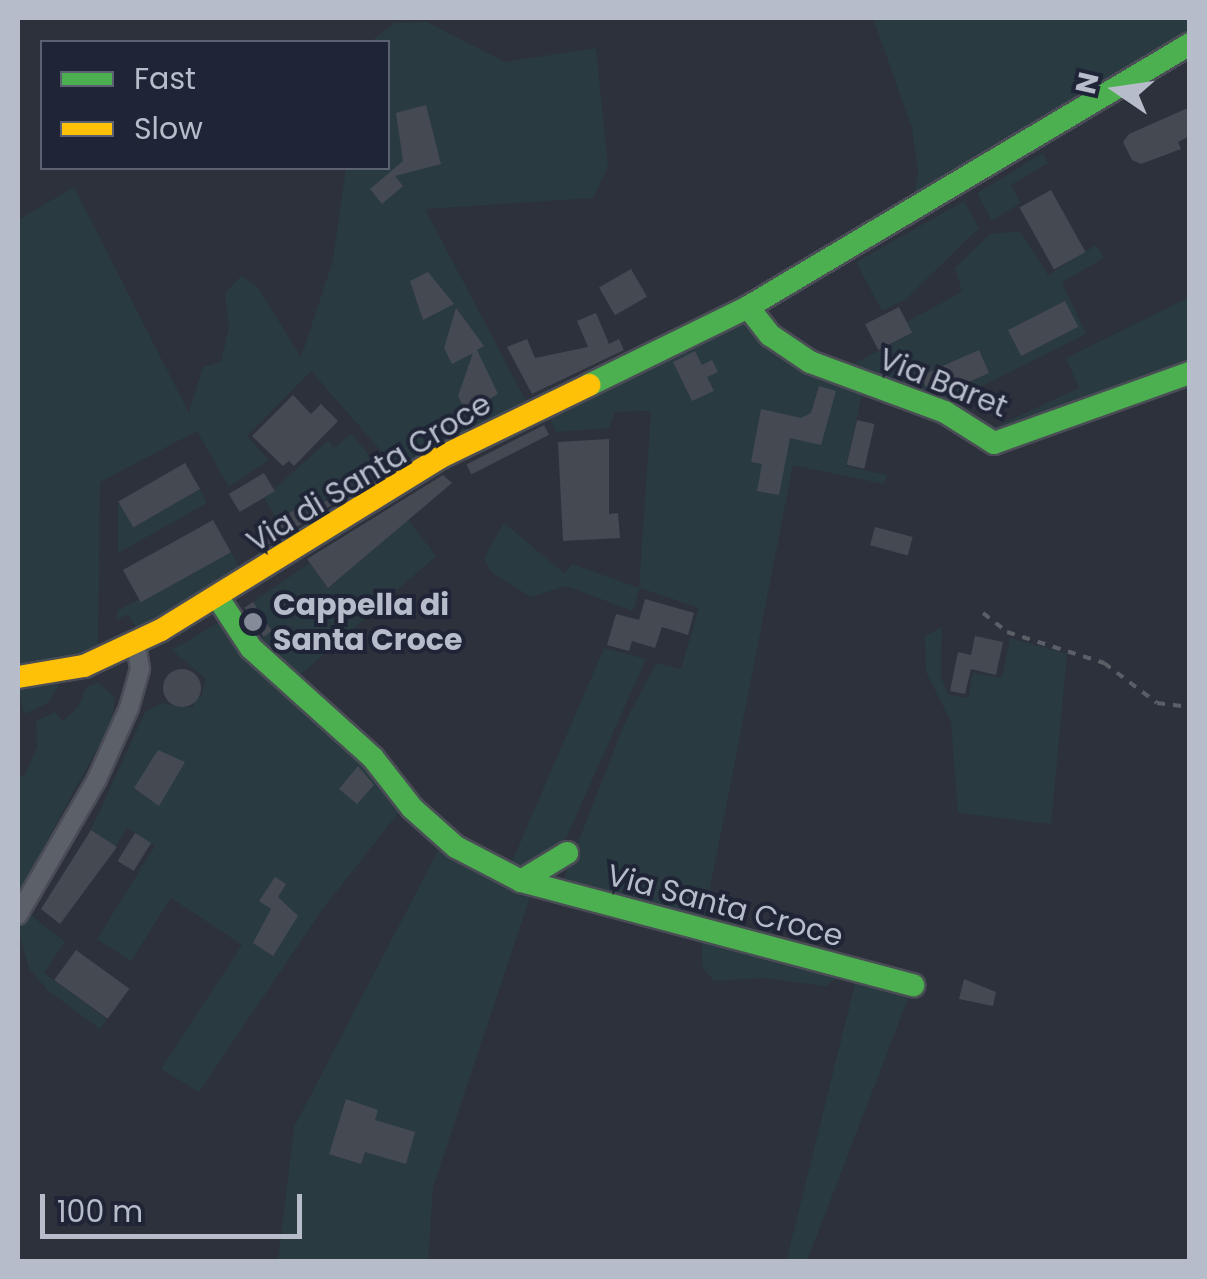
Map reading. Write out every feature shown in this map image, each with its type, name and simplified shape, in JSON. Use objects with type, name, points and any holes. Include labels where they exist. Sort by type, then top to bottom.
[{"type":"street","name":"Via di Santa Croce","points":[[18,676],[72,670],[136,643],[218,598],[453,451],[748,307],[1190,44]]},
{"type":"street","name":"Via Baret","points":[[748,307],[770,335],[810,362],[944,412],[994,443],[1190,373]]},
{"type":"street","name":"Via Santa Croce","points":[[218,598],[250,648],[374,758],[417,814],[476,861],[521,882],[913,985]]},
{"type":"street","points":[[18,916],[92,790],[129,708],[140,669],[136,643]]},
{"type":"street","points":[[521,882],[545,872],[566,853]]},
{"type":"path","points":[[983,613],[1002,629],[1104,663],[1158,704],[1190,707]]},
{"type":"shaded area","points":[[873,18],[1189,18],[1190,31],[914,197],[918,172],[912,128]]},
{"type":"shaded area","points":[[427,22],[505,62],[596,48],[608,167],[593,198],[425,209],[526,401],[397,469],[311,371],[247,436],[269,460],[229,487],[197,431],[100,482],[98,649],[18,667],[18,220],[74,187],[189,413],[203,367],[221,362],[229,328],[225,293],[241,276],[257,286],[301,357],[333,260],[346,170],[390,170],[390,40],[373,40],[395,23]]},
{"type":"shaded area","points":[[1043,153],[1048,163],[1011,185],[1020,203],[992,221],[977,193]]},
{"type":"shaded area","points":[[964,201],[979,228],[906,299],[882,311],[856,262]]},
{"type":"shaded area","points":[[1020,231],[1048,275],[1096,245],[1104,258],[1062,282],[1086,334],[944,405],[846,368],[912,333],[906,322],[962,292],[955,268],[990,234]]},
{"type":"shaded area","points":[[1189,297],[1189,368],[1013,436],[984,432],[1079,388],[1066,358]]},
{"type":"shaded area","points":[[744,319],[863,390],[846,466],[887,475],[884,484],[793,465],[703,924],[561,886],[624,725],[656,663],[681,669],[699,608],[640,588],[633,611],[566,586],[531,597],[491,572],[484,558],[504,523],[564,573],[572,564],[639,588],[651,411],[615,412],[609,428],[556,432],[548,415]]},
{"type":"shaded area","points":[[351,434],[387,476],[343,505],[335,494],[304,515],[299,508],[278,521],[264,498],[328,441],[334,448]]},
{"type":"shaded area","points":[[200,489],[207,503],[118,553],[118,501],[134,527]]},
{"type":"shaded area","points":[[408,520],[436,556],[298,677],[253,643],[271,631],[253,602],[310,563],[328,588]]},
{"type":"shaded area","points":[[231,552],[240,569],[137,629],[128,614],[117,620],[118,610]]},
{"type":"shaded area","points":[[226,618],[369,759],[403,807],[321,911],[199,1092],[161,1069],[242,945],[171,898],[131,961],[97,939],[155,846],[127,828],[116,846],[91,830],[145,712],[162,703],[193,708],[194,698],[201,697],[206,679],[172,650]]},
{"type":"shaded area","points":[[942,627],[941,677],[948,694],[968,698],[973,673],[1002,678],[1010,638],[1067,654],[1051,824],[958,813],[951,722],[926,672],[925,636]]},
{"type":"shaded area","points":[[604,648],[646,659],[560,852],[507,873]]},
{"type":"shaded area","points":[[98,683],[114,696],[113,720],[18,894],[18,775],[24,777],[37,747],[36,721],[55,712],[63,721],[79,706],[86,687]]},
{"type":"shaded area","points":[[59,685],[48,703],[24,714],[18,689]]},
{"type":"shaded area","points":[[442,843],[532,891],[433,1187],[428,1261],[278,1262],[294,1127]]},
{"type":"shaded area","points":[[27,912],[65,942],[44,973],[107,1019],[100,1029],[47,990],[29,968],[19,933]]},
{"type":"shaded area","points":[[701,936],[841,975],[826,986],[763,978],[714,981],[703,968]]},
{"type":"shaded area","points":[[856,980],[909,996],[807,1261],[786,1262]]},
{"type":"building","points":[[426,105],[441,164],[395,176],[403,186],[382,204],[370,189],[403,161],[396,113]]},
{"type":"building","points":[[1190,107],[1190,136],[1178,142],[1181,149],[1141,164],[1132,160],[1123,142],[1129,134]]},
{"type":"building","points":[[1051,190],[1085,252],[1054,270],[1020,207]]},
{"type":"building","points":[[631,269],[647,297],[615,315],[599,288]]},
{"type":"building","points":[[428,272],[454,304],[423,320],[410,281]]},
{"type":"building","points":[[1065,301],[1078,327],[1021,356],[1008,330]]},
{"type":"building","points":[[899,307],[912,333],[878,350],[865,324]]},
{"type":"building","points":[[456,308],[484,346],[477,350],[498,394],[466,412],[458,396],[473,353],[452,364],[444,348]]},
{"type":"building","points":[[596,313],[609,344],[619,339],[624,350],[532,394],[507,347],[527,339],[535,358],[588,347],[577,321]]},
{"type":"building","points":[[979,350],[989,373],[942,394],[926,387],[920,376]]},
{"type":"building","points":[[695,351],[702,365],[712,360],[718,372],[707,377],[714,391],[692,401],[673,362]]},
{"type":"building","points":[[819,386],[836,391],[821,445],[790,438],[779,495],[757,491],[762,464],[751,462],[761,409],[801,418],[811,413]]},
{"type":"building","points":[[293,395],[311,414],[321,404],[338,421],[294,466],[289,461],[283,466],[252,436]]},
{"type":"building","points":[[857,420],[875,424],[864,469],[847,465]]},
{"type":"building","points":[[544,425],[549,435],[471,474],[466,464]]},
{"type":"building","points":[[609,439],[609,514],[618,513],[620,538],[563,541],[558,442]]},
{"type":"building","points":[[185,463],[200,489],[133,527],[118,501]]},
{"type":"building","points":[[264,473],[275,491],[240,512],[229,494]]},
{"type":"building","points":[[443,475],[452,483],[328,588],[307,559]]},
{"type":"building","points":[[336,494],[340,500],[263,548],[255,536],[299,507],[304,515]]},
{"type":"building","points":[[213,520],[231,552],[141,602],[123,570]]},
{"type":"building","points":[[875,527],[913,537],[908,555],[870,545]]},
{"type":"building","points":[[645,599],[694,613],[688,635],[662,627],[655,648],[632,641],[629,651],[607,645],[616,614],[639,620]]},
{"type":"building","points":[[253,602],[272,631],[264,637],[245,607]]},
{"type":"building","points":[[975,636],[1003,642],[996,675],[971,669],[965,694],[950,691],[958,652],[971,655]]},
{"type":"building","points":[[182,669],[196,674],[201,688],[196,702],[182,707],[168,702],[163,688],[168,674]]},
{"type":"building","points":[[158,750],[185,762],[159,806],[134,788]]},
{"type":"building","points":[[358,766],[374,785],[357,804],[339,789]]},
{"type":"building","points":[[91,830],[117,847],[60,924],[41,909]]},
{"type":"building","points":[[135,833],[151,843],[134,871],[118,861]]},
{"type":"building","points":[[275,877],[286,884],[278,897],[298,916],[273,956],[253,943],[271,909],[259,901]]},
{"type":"building","points":[[76,950],[129,989],[108,1019],[54,980]]},
{"type":"building","points":[[964,979],[996,992],[993,1006],[959,999]]},
{"type":"building","points":[[346,1099],[378,1110],[375,1120],[415,1132],[406,1164],[365,1152],[361,1164],[329,1154]]},
{"type":"traffic: fast","points":[[589,385],[748,307],[1190,44]]},
{"type":"traffic: fast","points":[[748,307],[770,335],[810,362],[945,412],[994,443],[1190,373]]},
{"type":"traffic: fast","points":[[218,598],[251,648],[373,758],[412,808],[456,847],[521,881],[567,853]]},
{"type":"traffic: fast","points":[[521,881],[913,985]]},
{"type":"traffic: slow","points":[[18,677],[84,666],[161,630],[441,457],[589,385]]},
{"type":"place","name":"Cappella di Santa Croce","points":[[253,622]]}]
